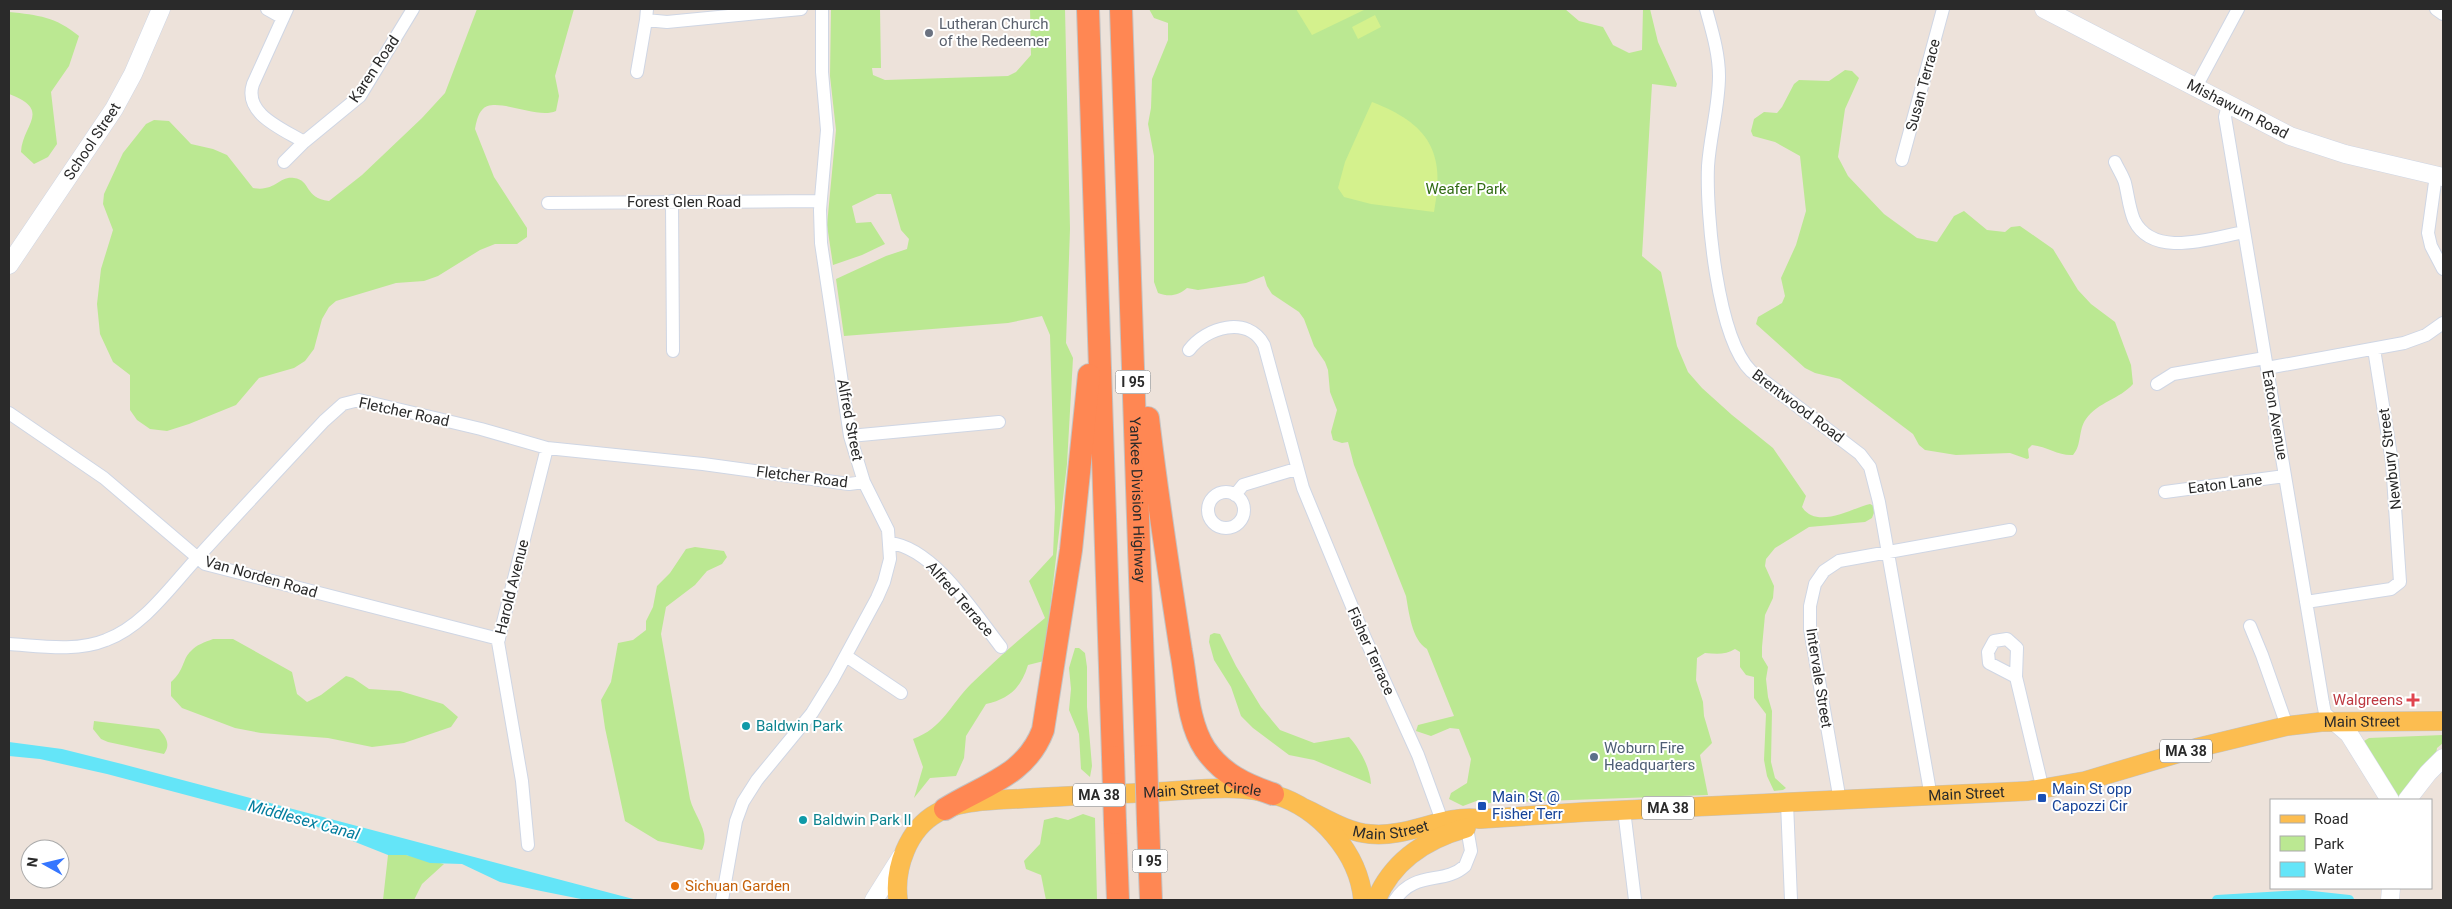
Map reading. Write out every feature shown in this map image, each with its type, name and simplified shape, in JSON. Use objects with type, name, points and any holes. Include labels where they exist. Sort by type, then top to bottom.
[{"type":"highway","name":"I 95","points":[[1088,9],[1118,900]]},
{"type":"highway","name":"Yankee Division Highway","points":[[1121,9],[1151,900]]},
{"type":"highway","points":[[1130,264],[1154,470],[1194,725],[1205,749],[1222,769],[1252,787],[1274,794]]},
{"type":"highway","points":[[945,809],[1003,779],[1017,769],[1037,745],[1045,722],[1079,489],[1097,274]]},
{"type":"main road","name":"School Street","points":[[9,265],[114,109],[133,74],[161,9]]},
{"type":"main road","name":"Mishawum Road","points":[[2044,9],[2279,131],[2312,145],[2440,176]]},
{"type":"main road","name":"Main Street","points":[[1306,809],[1348,830],[1370,834],[1385,834],[1444,828],[1471,821],[1624,810],[1931,797],[2043,790],[2085,781],[2202,746],[2286,726],[2335,722],[2443,720]]},
{"type":"main road","points":[[2335,722],[2349,734],[2389,799]]},
{"type":"main road","points":[[2408,799],[2443,758]]},
{"type":"main road","name":"Main Street Circle","points":[[898,900],[899,872],[906,847],[922,824],[945,809],[982,800],[1228,790],[1274,794],[1306,809],[1340,843],[1357,874],[1363,900]]},
{"type":"main road","name":"Main Street","points":[[1376,900],[1390,875],[1406,857],[1431,840],[1444,828]]},
{"type":"main road","name":"MA 38","points":[[874,900],[906,847]]},
{"type":"street","points":[[267,9],[285,13],[253,84],[252,100],[261,115],[304,142]]},
{"type":"street","name":"Karen Road","points":[[284,162],[304,142],[360,96],[413,9]]},
{"type":"street","points":[[637,72],[646,14],[667,22],[801,9]]},
{"type":"street","name":"Alfred Street","points":[[722,900],[736,821],[743,802],[819,703],[846,656],[884,582],[890,559],[890,543],[886,524],[864,482],[850,436],[821,243],[820,202],[827,130],[822,72],[822,9]]},
{"type":"street","name":"Brentwood Road","points":[[1706,9],[1716,48],[1719,75],[1708,165],[1710,214],[1717,272],[1732,342],[1741,361],[1751,371],[1845,440],[1866,460],[1875,482],[1931,797]]},
{"type":"street","name":"Susan Terrace","points":[[1902,160],[1943,9]]},
{"type":"street","points":[[2196,87],[2238,9]]},
{"type":"street","points":[[2436,9],[2443,14]]},
{"type":"street","name":"Eaton Avenue","points":[[2228,105],[2225,117],[2323,703],[2325,713],[2335,722]]},
{"type":"street","points":[[2115,162],[2124,181],[2135,222],[2150,238],[2161,242],[2177,243],[2244,232]]},
{"type":"street","points":[[2440,176],[2430,215],[2428,237],[2443,269]]},
{"type":"street","points":[[672,201],[673,352]]},
{"type":"street","name":"Forest Glen Road","points":[[548,203],[672,201],[820,202]]},
{"type":"street","points":[[2157,384],[2173,374],[2374,349],[2418,338],[2443,323]]},
{"type":"street","name":"Fisher Terrace","points":[[1189,350],[1204,336],[1229,328],[1247,328],[1259,336],[1268,357],[1296,469],[1344,588],[1418,755],[1444,828]]},
{"type":"street","name":"Newbury Street","points":[[2306,602],[2391,588],[2400,582],[2393,470],[2374,349]]},
{"type":"street","name":"Fletcher Road","points":[[9,644],[83,646],[112,638],[140,619],[324,421],[343,404],[352,400],[362,400],[399,409],[547,448],[703,464],[832,482],[852,484],[864,482]]},
{"type":"street","name":"Van Norden Road","points":[[9,413],[110,482],[204,564],[499,639]]},
{"type":"street","points":[[850,436],[999,422]]},
{"type":"street","name":"Harold Avenue","points":[[528,845],[522,781],[503,680],[499,639],[547,448]]},
{"type":"street","points":[[1235,494],[1243,485],[1296,469]]},
{"type":"street","name":"Eaton Lane","points":[[2165,492],[2285,476]]},
{"type":"street","name":"Intervale Street","points":[[1840,801],[1810,636],[1812,596],[1818,577],[1828,567],[1847,559],[1888,554],[2010,530]]},
{"type":"street","name":"Alfred Terrace","points":[[890,543],[908,547],[929,562],[966,602],[1001,647]]},
{"type":"street","points":[[2250,626],[2286,726]]},
{"type":"street","points":[[846,656],[901,693]]},
{"type":"street","points":[[2016,677],[2043,790]]},
{"type":"street","points":[[1786,803],[1791,900]]},
{"type":"street","points":[[1624,810],[1635,900]]},
{"type":"street","points":[[1394,900],[1404,888],[1416,881],[1455,872],[1466,866],[1471,851],[1471,821]]},
{"type":"green space","points":[[477,9],[574,9],[555,76],[559,96],[556,111],[538,113],[505,106],[488,106],[482,110],[475,127],[494,177],[527,228],[527,237],[517,244],[495,244],[480,250],[438,276],[424,281],[396,283],[336,301],[329,307],[322,319],[314,349],[305,361],[294,368],[259,378],[236,405],[167,431],[150,429],[137,420],[130,410],[130,375],[113,362],[100,334],[97,304],[101,269],[113,230],[103,204],[104,194],[123,153],[146,124],[154,120],[169,121],[191,144],[213,149],[227,155],[253,188],[267,188],[284,179],[294,178],[303,182],[315,196],[329,201],[362,175],[422,118],[445,93]]},
{"type":"green space","points":[[831,9],[880,9],[881,68],[872,68],[873,75],[885,80],[1008,76],[1016,72],[1031,55],[1030,9],[1065,9],[1070,229],[1066,343],[1073,358],[1067,464],[1044,661],[1028,665],[1022,680],[1008,696],[986,704],[966,736],[964,758],[956,776],[930,778],[914,798],[923,767],[913,739],[932,729],[971,684],[1045,618],[1029,581],[1053,555],[1055,508],[1050,335],[1042,316],[1008,323],[844,336],[836,279],[886,256],[907,249],[909,239],[901,230],[891,194],[877,194],[852,206],[856,223],[871,222],[885,244],[862,255],[833,265],[827,225],[836,130],[830,76]]},
{"type":"green space","name":"Weafer Park","points":[[1149,9],[1565,9],[1579,21],[1603,27],[1613,45],[1629,53],[1642,50],[1643,9],[1650,9],[1658,42],[1677,84],[1676,87],[1652,84],[1642,256],[1661,272],[1677,346],[1688,372],[1702,388],[1732,415],[1773,448],[1806,496],[1802,507],[1808,514],[1816,517],[1835,516],[1870,504],[1876,507],[1872,518],[1865,522],[1809,527],[1775,548],[1766,559],[1765,566],[1774,586],[1773,598],[1765,615],[1762,647],[1762,657],[1768,667],[1766,679],[1772,711],[1771,762],[1775,778],[1786,788],[1774,791],[1767,776],[1764,760],[1766,714],[1754,698],[1754,677],[1746,675],[1740,667],[1740,652],[1735,649],[1717,654],[1705,653],[1697,658],[1696,680],[1712,743],[1700,755],[1708,795],[1488,803],[1487,800],[1479,800],[1463,806],[1449,799],[1451,793],[1467,783],[1471,759],[1459,729],[1450,728],[1431,736],[1416,731],[1418,725],[1454,716],[1427,649],[1422,645],[1415,633],[1406,596],[1354,465],[1348,442],[1342,443],[1333,440],[1331,432],[1337,410],[1330,392],[1328,370],[1314,346],[1304,319],[1299,312],[1272,294],[1264,276],[1246,283],[1198,290],[1187,288],[1173,295],[1158,293],[1154,282],[1154,156],[1148,124],[1151,108],[1152,79],[1168,40],[1168,23],[1154,18]]},
{"type":"green space","points":[[1296,9],[1366,9],[1312,35]]},
{"type":"green space","points":[[9,12],[46,18],[62,25],[79,36],[69,66],[51,92],[57,144],[48,157],[34,164],[21,152],[32,119],[30,106],[9,94]]},
{"type":"green space","points":[[1375,15],[1381,27],[1358,39],[1352,27]]},
{"type":"green space","points":[[1845,70],[1852,71],[1859,78],[1845,109],[1838,157],[1848,176],[1884,214],[1917,238],[1937,242],[1954,216],[1964,211],[1987,230],[2005,232],[2011,227],[2020,226],[2053,249],[2078,290],[2091,304],[2115,322],[2131,365],[2133,384],[2091,413],[2084,423],[2078,447],[2073,455],[2032,445],[2028,449],[2029,458],[2027,459],[2010,453],[1956,455],[1925,450],[1919,445],[1913,434],[1840,379],[1815,373],[1805,368],[1756,324],[1758,317],[1782,303],[1785,296],[1781,278],[1796,245],[1806,211],[1800,156],[1775,142],[1753,136],[1751,131],[1754,119],[1764,112],[1777,113],[1794,84],[1799,80],[1829,81]]},
{"type":"green space","points":[[1372,102],[1407,120],[1420,131],[1429,143],[1435,157],[1437,173],[1434,212],[1371,204],[1344,197],[1338,188],[1345,162]]},
{"type":"green space","points":[[695,547],[724,551],[727,557],[722,564],[707,571],[695,585],[666,607],[661,634],[690,799],[703,830],[704,843],[702,850],[658,841],[625,821],[605,728],[601,700],[611,682],[618,643],[633,640],[646,630],[646,621],[653,607],[657,586],[670,573],[686,549]]},
{"type":"green space","points":[[1214,633],[1220,634],[1236,666],[1261,707],[1280,730],[1314,743],[1349,737],[1364,759],[1369,771],[1371,784],[1314,760],[1289,755],[1253,728],[1241,716],[1231,687],[1214,660],[1209,642],[1210,635]]},
{"type":"green space","points":[[213,639],[233,639],[292,672],[297,694],[307,702],[321,695],[346,676],[353,678],[369,689],[400,691],[443,704],[458,717],[451,727],[404,743],[372,747],[328,738],[261,733],[235,728],[182,708],[171,696],[171,682],[176,678],[188,654],[198,645]]},
{"type":"green space","points":[[1075,648],[1079,648],[1085,653],[1087,667],[1087,707],[1092,766],[1090,777],[1081,769],[1079,734],[1069,710],[1071,689],[1069,668]]},
{"type":"green space","points":[[94,721],[159,729],[167,741],[166,750],[164,754],[108,742],[101,739],[93,729]]},
{"type":"green space","points":[[2443,735],[2443,743],[2437,748],[2435,761],[2397,799],[2364,752],[2364,741],[2369,738]]},
{"type":"green space","points":[[1083,814],[1095,818],[1097,900],[1046,900],[1041,875],[1026,869],[1024,861],[1040,844],[1044,820],[1056,817],[1068,820]]},
{"type":"green space","points":[[388,855],[406,855],[444,864],[422,884],[414,900],[383,900]]},
{"type":"water","name":"Middlesex Canal","points":[[9,742],[62,749],[122,764],[637,900],[586,900],[500,882],[462,864],[430,863],[406,855],[388,855],[315,826],[296,824],[107,774],[40,759],[9,756]]},
{"type":"waterway","name":"Middlesex Canal","points":[[2217,900],[2303,895],[2349,900]]},
{"type":"place","name":"Lutheran Church of the Redeemer","points":[[929,33]]},
{"type":"place","name":"Walgreens","points":[[2413,700]]},
{"type":"place","name":"Baldwin Park","points":[[746,726]]},
{"type":"place","name":"Woburn Fire Headquarters","points":[[1594,757]]},
{"type":"place","name":"Main St opp Capozzi Cir","points":[[2042,798]]},
{"type":"place","name":"Main St @ Fisher Terr","points":[[1482,806]]},
{"type":"place","name":"Baldwin Park II","points":[[803,820]]},
{"type":"place","name":"Sichuan Garden","points":[[675,886]]}]
